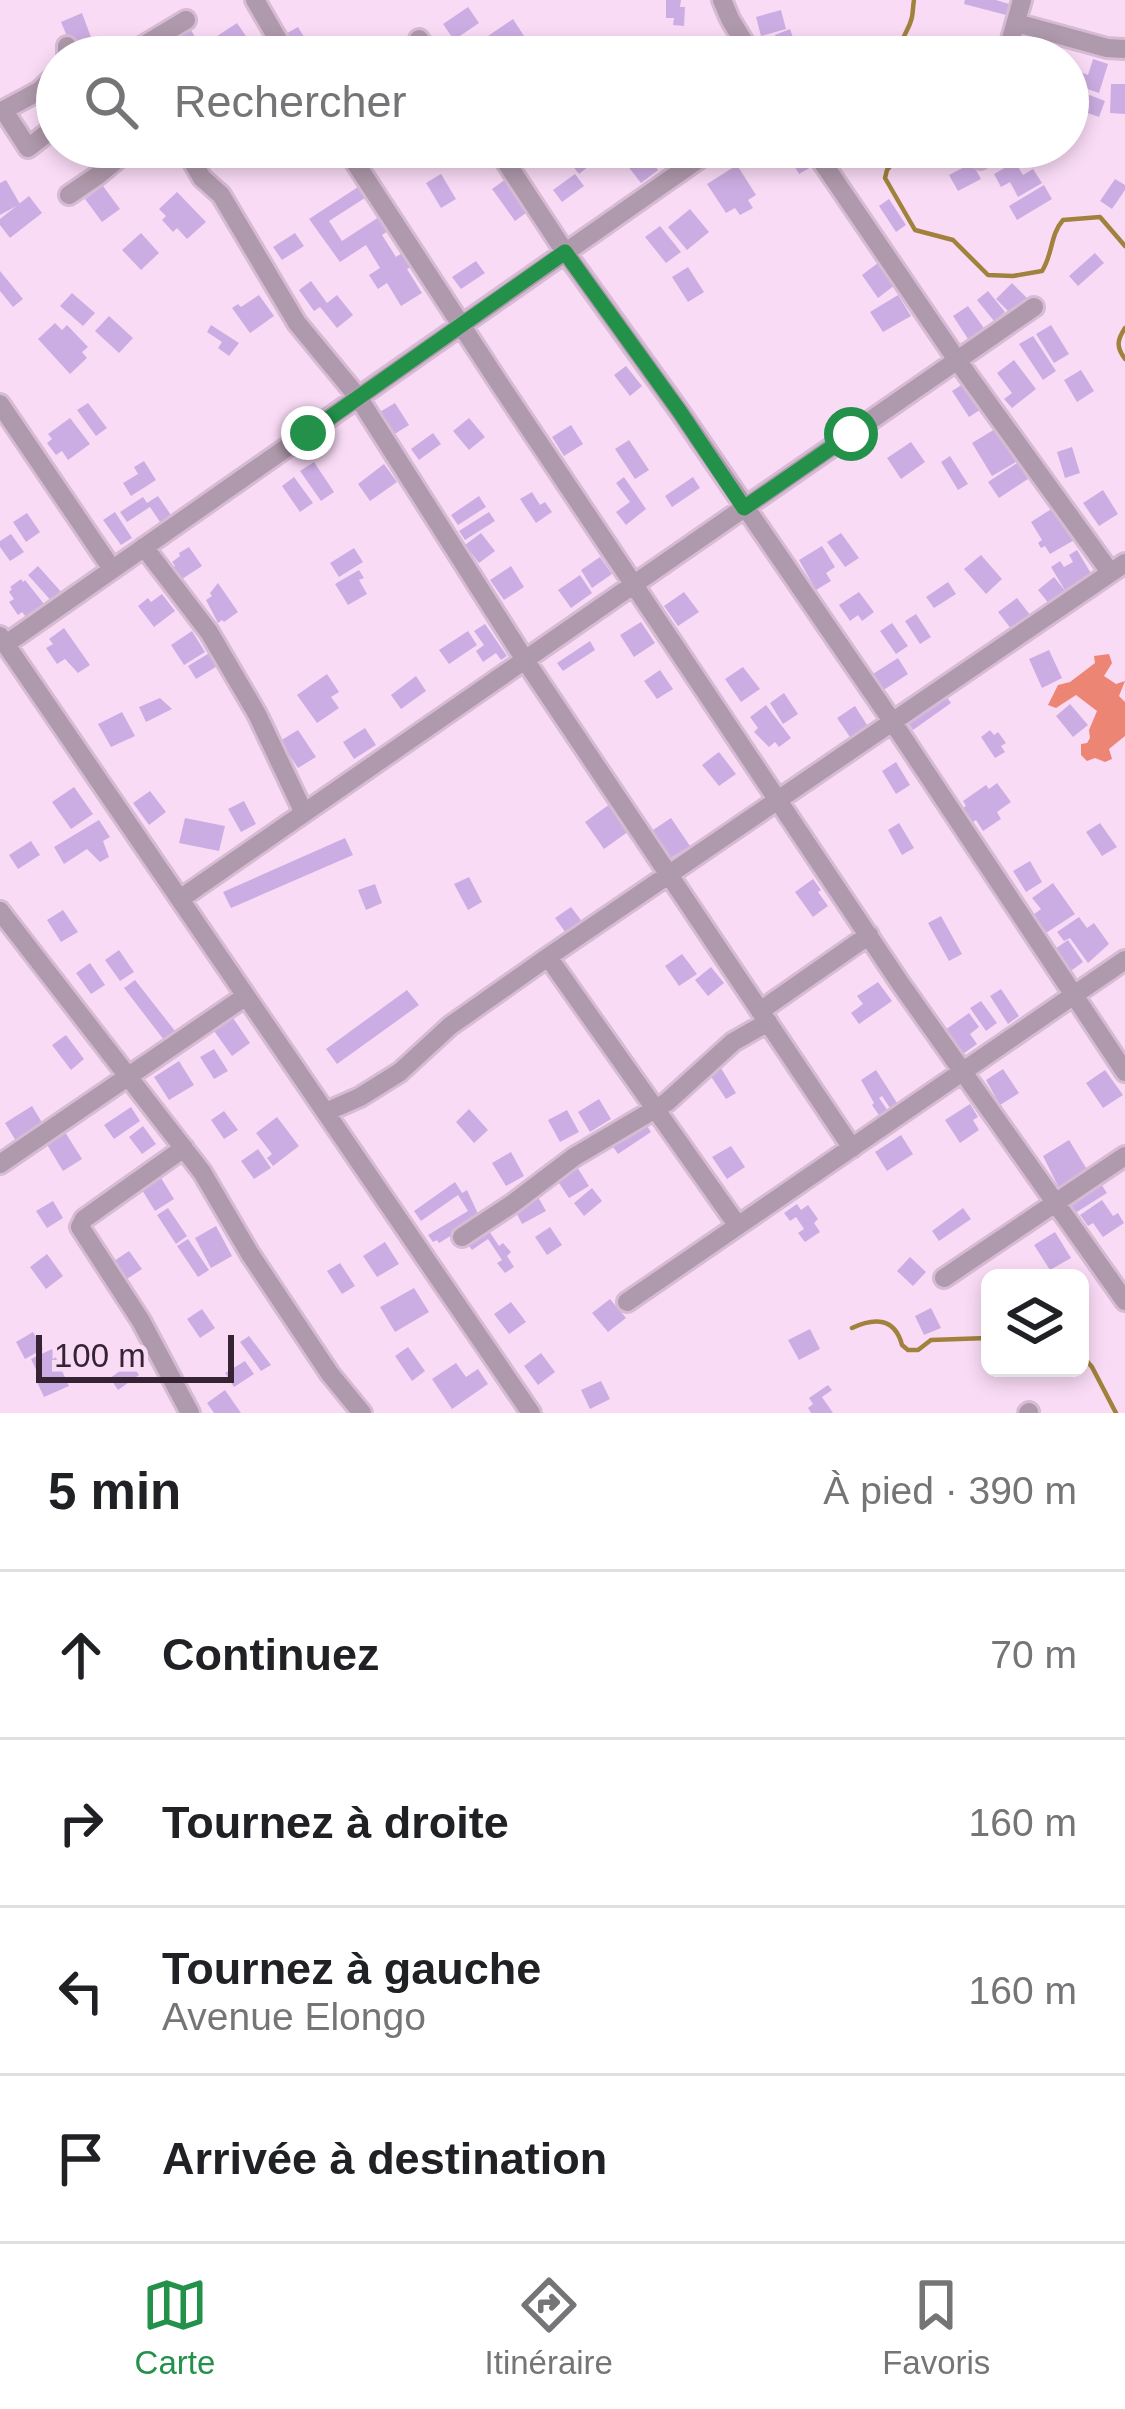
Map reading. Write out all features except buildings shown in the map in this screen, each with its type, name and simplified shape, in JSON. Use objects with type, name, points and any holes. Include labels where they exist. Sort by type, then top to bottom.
[{"type":"street","points":[[255,0],[276,36]]},
{"type":"street","points":[[722,0],[741,36]]},
{"type":"street","points":[[1012,36],[1022,0]]},
{"type":"street","points":[[159,36],[186,20]]},
{"type":"street","points":[[1016,23],[1063,36]]},
{"type":"street","points":[[1089,43],[1125,49]]},
{"type":"street","points":[[36,94],[2,111],[28,148],[36,142]]},
{"type":"street","points":[[69,194],[107,168]]},
{"type":"street","points":[[196,168],[248,236],[297,323],[358,397],[525,660],[852,1148]]},
{"type":"street","points":[[358,168],[868,935],[1125,1301]]},
{"type":"street","points":[[510,168],[892,721],[1125,1072]]},
{"type":"street","points":[[532,1413],[3,640],[144,547],[686,168]]},
{"type":"street","points":[[326,1112],[400,1072],[450,1026],[548,957],[1118,567],[957,360],[826,168]]},
{"type":"street","points":[[180,899],[1034,307]]},
{"type":"street","points":[[0,404],[112,569]]},
{"type":"street","points":[[144,547],[209,632],[257,714],[304,813]]},
{"type":"street","points":[[0,911],[202,1172],[250,1254],[330,1374],[362,1413]]},
{"type":"street","points":[[462,1237],[574,1157],[667,1102],[733,1042],[868,935]]},
{"type":"street","points":[[548,957],[738,1226]]},
{"type":"street","points":[[627,1302],[1125,960]]},
{"type":"street","points":[[0,1138],[7,1159],[246,995]]},
{"type":"street","points":[[184,1148],[84,1219],[80,1227],[140,1321],[190,1413]]},
{"type":"street","points":[[944,1278],[1125,1156]]},
{"type":"shaded area","points":[[1109,654],[1112,663],[1104,676],[1116,684],[1125,681],[1119,696],[1125,702],[1125,736],[1109,749],[1112,759],[1087,761],[1081,755],[1081,744],[1090,738],[1097,711],[1076,695],[1056,708],[1048,705],[1058,685],[1095,663],[1094,656]]},
{"type":"waterway","points":[[905,36],[914,0]]},
{"type":"waterway","points":[[889,168],[885,178],[915,230],[953,240],[988,275],[1042,271],[1063,220],[1100,217],[1125,246]]},
{"type":"waterway","points":[[1125,328],[1119,343],[1125,359]]},
{"type":"waterway","points":[[852,1328],[883,1322],[908,1350],[918,1350],[931,1340],[981,1338]]},
{"type":"waterway","points":[[1089,1364],[1116,1413]]},
{"type":"route","points":[[308,433],[565,252],[744,508],[851,434]]}]
